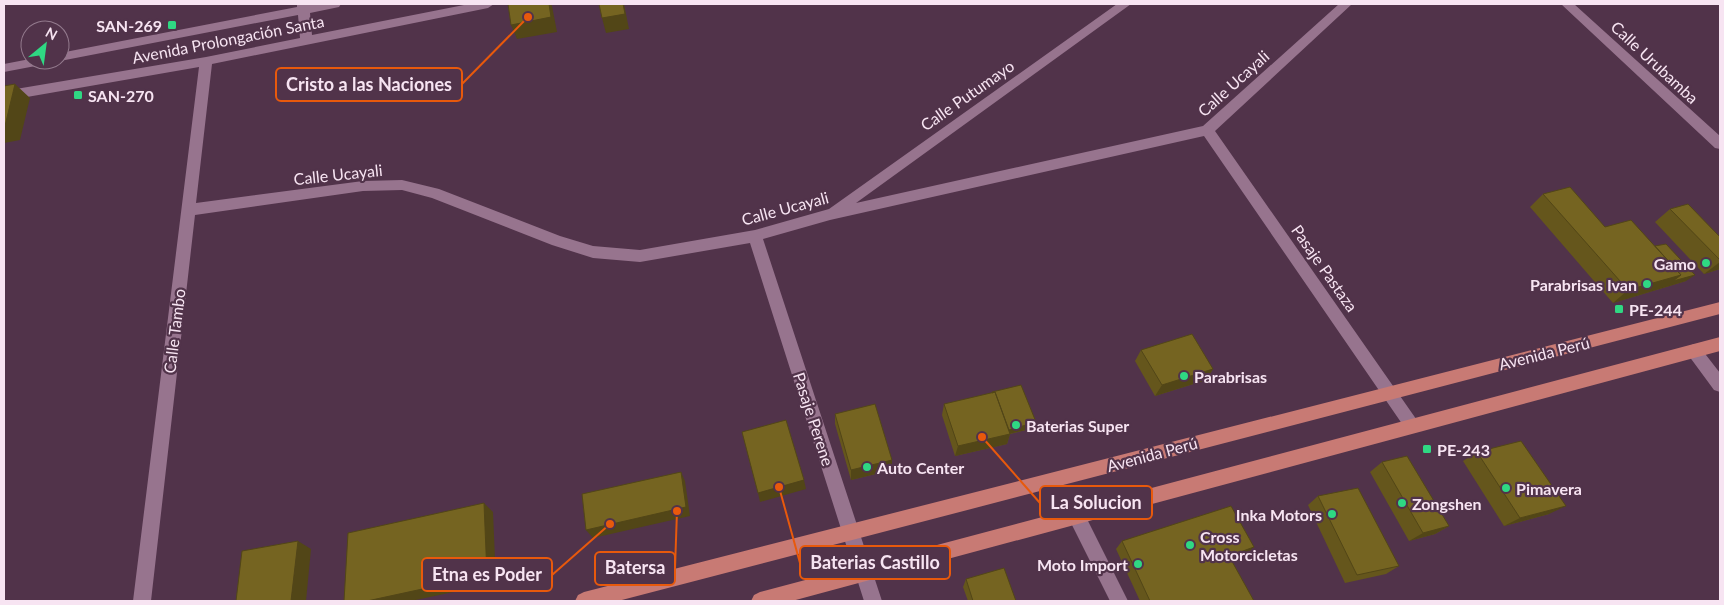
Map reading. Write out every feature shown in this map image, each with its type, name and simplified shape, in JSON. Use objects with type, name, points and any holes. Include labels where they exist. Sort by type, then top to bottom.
[{"type":"main road","name":"Avenida Perú","points":[[584,601],[1720,308]]},
{"type":"main road","points":[[760,601],[1720,344]]},
{"type":"street","name":"Avenida Prolongación Santa","points":[[70,55],[303,7],[335,4]]},
{"type":"street","name":"Avenida Prolongación Santa","points":[[4,96],[206,61],[488,4]]},
{"type":"street","name":"Calle Putumayo","points":[[830,214],[1125,4]]},
{"type":"street","name":"Calle Ucayali","points":[[189,210],[363,186],[402,186],[434,193],[558,241],[593,252],[640,256],[755,236],[830,214],[1207,130],[1346,4]]},
{"type":"street","name":"Calle Urubamba","points":[[1568,4],[1720,144]]},
{"type":"street","points":[[303,7],[306,41]]},
{"type":"street","name":"Calle Tambo","points":[[142,601],[206,61]]},
{"type":"street","points":[[4,68],[20,65]]},
{"type":"street","name":"Pasaje Pastaza","points":[[1207,130],[1414,426]]},
{"type":"street","name":"Pasaje Perene","points":[[755,236],[873,601]]},
{"type":"street","points":[[1694,351],[1720,385]]},
{"type":"street","points":[[1076,515],[1119,601]]},
{"type":"building","points":[[508,4],[549,4],[551,17],[511,25]]},
{"type":"building","points":[[599,4],[623,4],[625,14],[602,18]]},
{"type":"building","points":[[15,84],[5,126],[4,126],[4,86]]},
{"type":"building","points":[[1570,187],[1605,227],[1631,220],[1681,275],[1628,290],[1543,194]]},
{"type":"building","points":[[1688,204],[1720,237],[1720,260],[1670,209]]},
{"type":"building","points":[[1666,244],[1695,275],[1673,281],[1681,275],[1655,246]]},
{"type":"building","points":[[1192,334],[1213,369],[1162,385],[1141,350]]},
{"type":"building","points":[[1021,385],[1036,422],[1009,430],[995,392],[992,392]]},
{"type":"building","points":[[995,392],[1010,434],[958,446],[944,404]]},
{"type":"building","points":[[875,404],[892,460],[851,470],[835,414]]},
{"type":"building","points":[[786,420],[804,480],[758,493],[742,432]]},
{"type":"building","points":[[1521,441],[1566,506],[1520,518],[1477,452]]},
{"type":"building","points":[[1407,456],[1449,526],[1423,533],[1382,462]]},
{"type":"building","points":[[681,472],[686,507],[586,530],[582,494]]},
{"type":"building","points":[[1358,488],[1399,566],[1357,575],[1318,496]]},
{"type":"building","points":[[484,503],[487,575],[367,601],[344,601],[348,533]]},
{"type":"building","points":[[1231,506],[1254,547],[1229,556],[1254,601],[1150,601],[1122,541]]},
{"type":"building","points":[[298,541],[291,601],[236,601],[242,551]]},
{"type":"building","points":[[1004,568],[1016,601],[973,601],[966,579]]},
{"type":"place","name":"Cristo a las Naciones","points":[[528,17]]},
{"type":"place","name":"SAN-269","points":[[172,25]]},
{"type":"place","name":"SAN-270","points":[[78,95]]},
{"type":"place","name":"Gamo","points":[[1706,263]]},
{"type":"place","name":"Parabrisas Ivan","points":[[1647,284]]},
{"type":"place","name":"PE-244","points":[[1619,309]]},
{"type":"place","name":"Parabrisas","points":[[1184,376]]},
{"type":"place","name":"Baterias Super","points":[[1016,425]]},
{"type":"place","name":"La Solucion","points":[[982,437]]},
{"type":"place","name":"PE-243","points":[[1427,449]]},
{"type":"place","name":"Auto Center","points":[[867,467]]},
{"type":"place","name":"Baterias Castillo","points":[[779,487]]},
{"type":"place","name":"Pimavera","points":[[1506,488]]},
{"type":"place","name":"Zongshen","points":[[1402,503]]},
{"type":"place","name":"Batersa","points":[[677,511]]},
{"type":"place","name":"Inka Motors","points":[[1332,514]]},
{"type":"place","name":"Etna es Poder","points":[[610,524]]},
{"type":"place","name":"Cross Motorcicletas","points":[[1190,545]]},
{"type":"place","name":"Moto Import","points":[[1138,564]]}]
